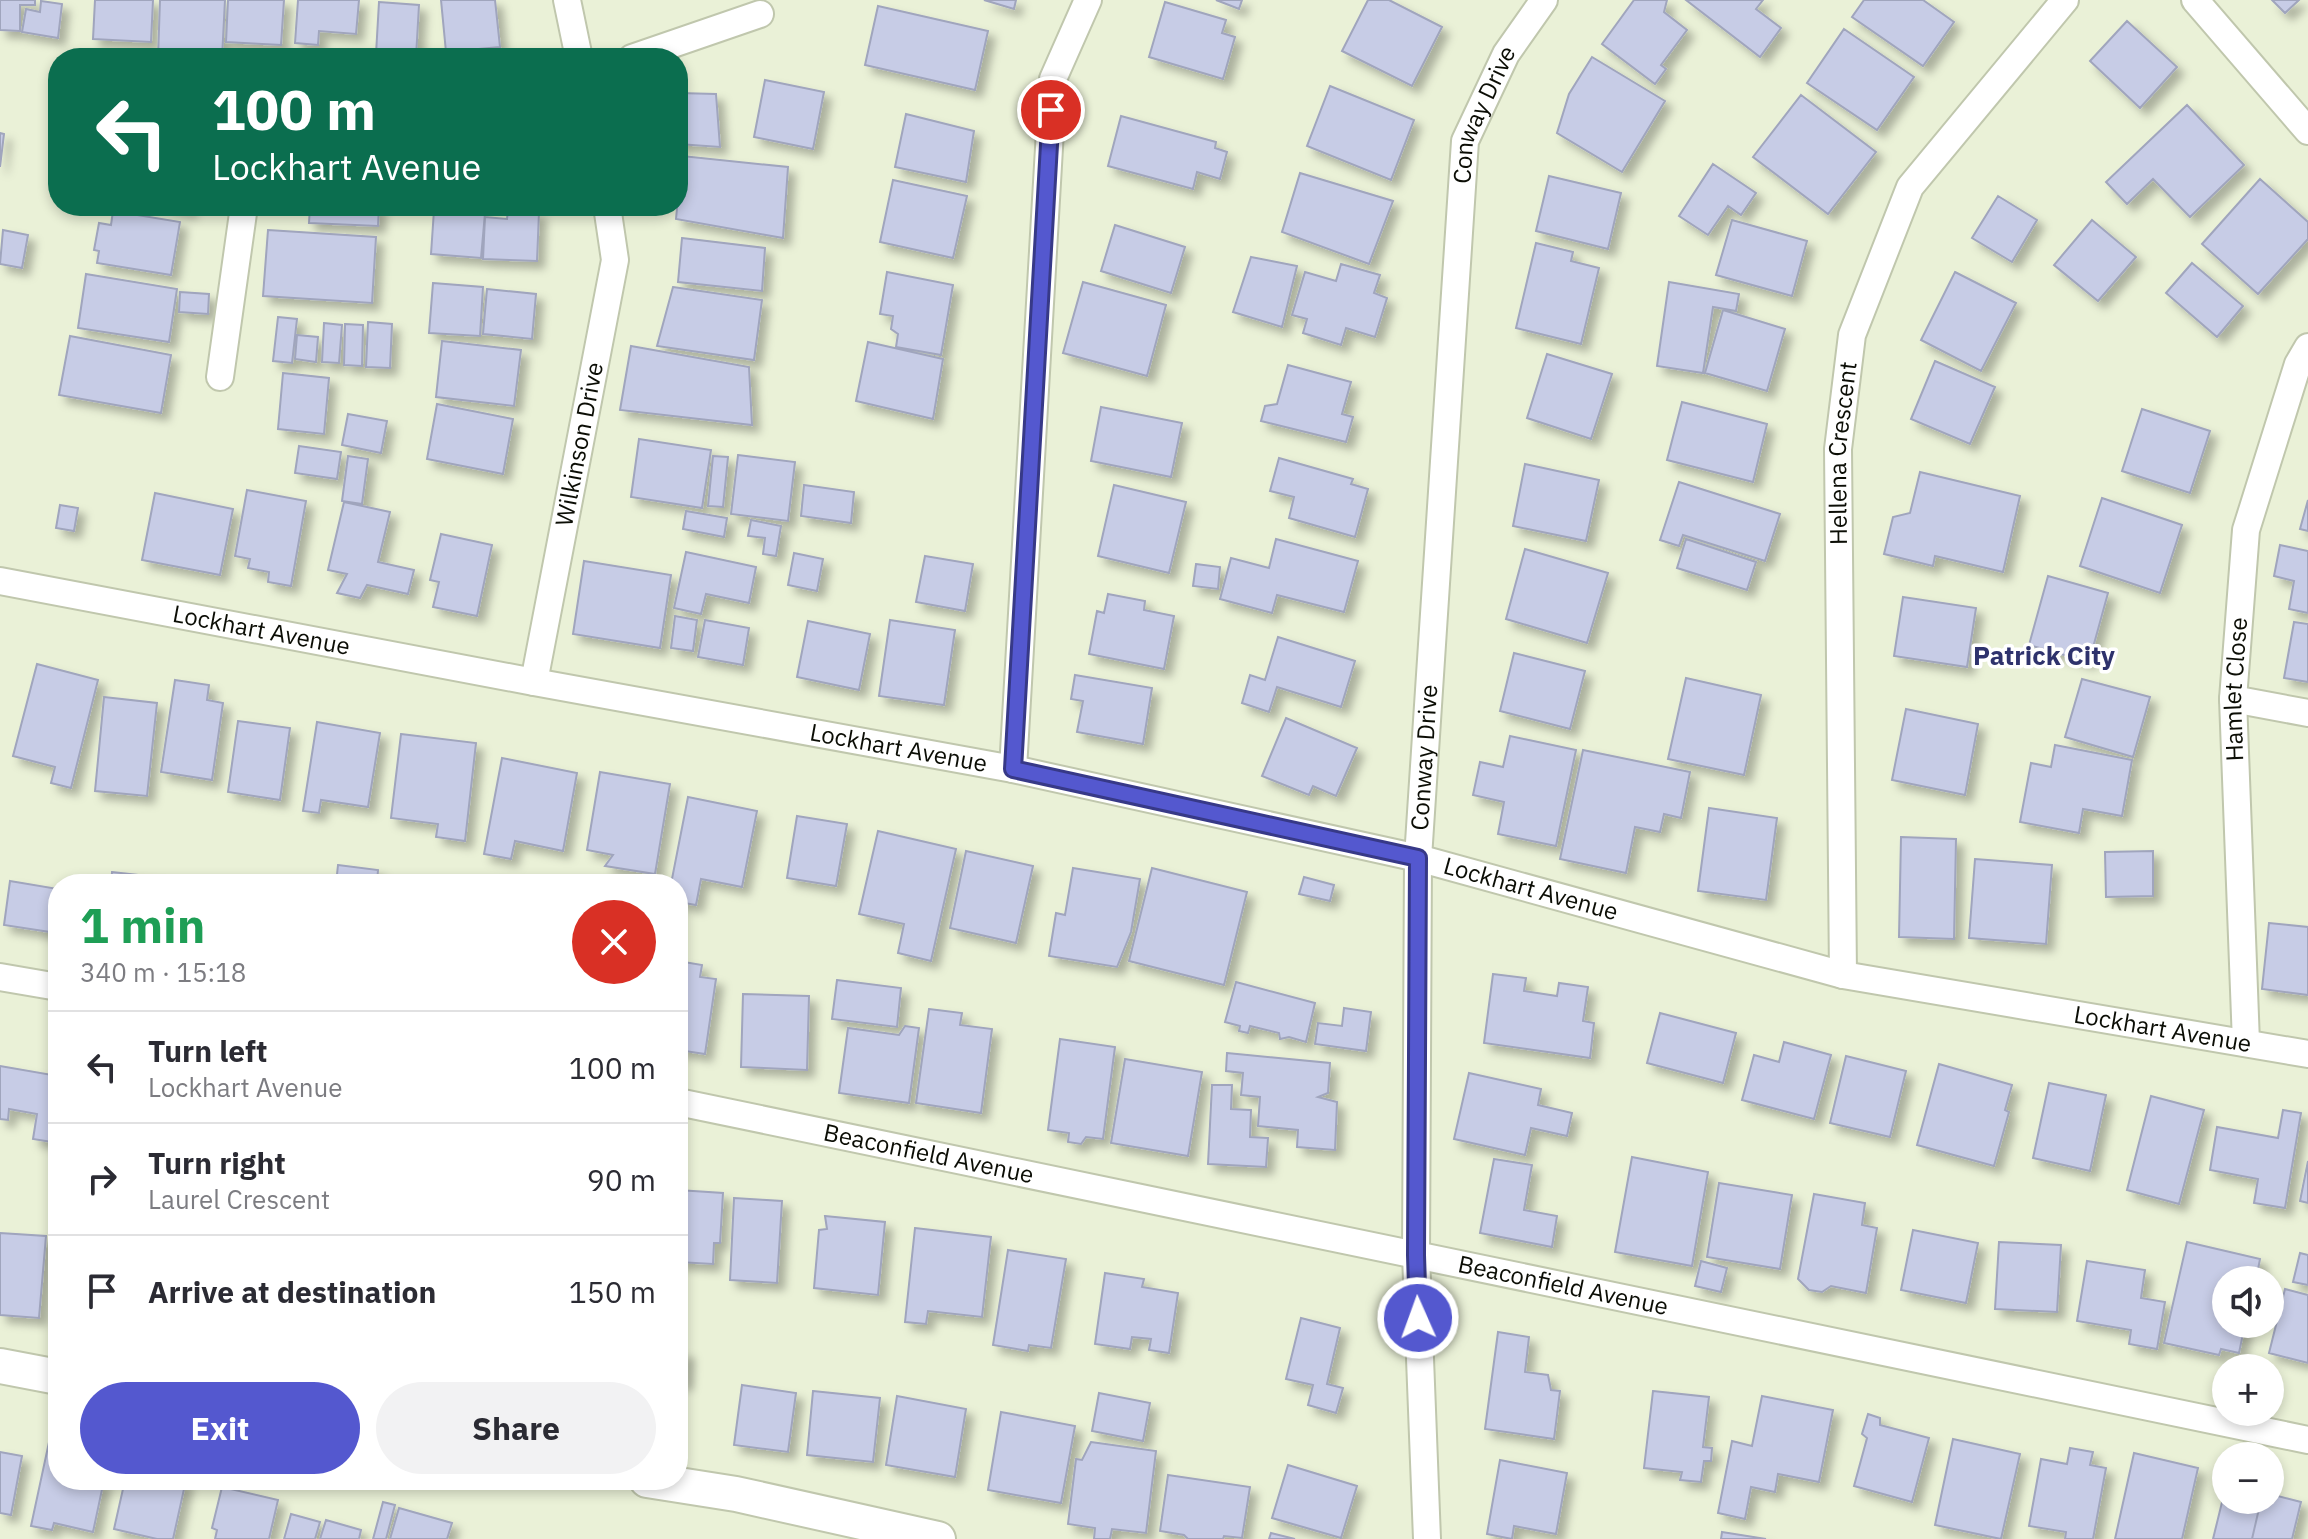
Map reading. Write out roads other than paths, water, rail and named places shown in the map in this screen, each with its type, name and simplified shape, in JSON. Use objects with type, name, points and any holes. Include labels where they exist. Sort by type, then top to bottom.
[{"type":"street","points":[[567,0],[577,48]]},
{"type":"street","points":[[1013,769],[1053,79],[1088,0]]},
{"type":"street","name":"Conway Drive","points":[[1427,1539],[1416,1255],[1418,858],[1465,141],[1506,54],[1544,0]]},
{"type":"street","name":"Hellena Crescent","points":[[1843,975],[1838,449],[1852,335],[1910,187],[2065,0]]},
{"type":"street","points":[[2195,0],[2308,131]]},
{"type":"street","points":[[661,48],[760,14]]},
{"type":"street","points":[[220,377],[243,216]]},
{"type":"street","name":"Wilkinson Drive","points":[[534,682],[615,260],[608,216]]},
{"type":"street","name":"Hamlet Close","points":[[2246,1043],[2233,699],[2246,530],[2298,364],[2308,347]]},
{"type":"street","name":"Lockhart Avenue","points":[[0,581],[1013,769],[1418,858],[1843,975],[2308,1054]]},
{"type":"street","points":[[2233,699],[2308,713]]},
{"type":"street","points":[[0,977],[48,985]]},
{"type":"street","name":"Beaconfield Avenue","points":[[688,1104],[2308,1440]]},
{"type":"street","points":[[0,1366],[48,1375]]},
{"type":"street","points":[[688,1486],[736,1494],[938,1539]]},
{"type":"district","name":"Patrick City","points":[[2044,656]]}]
